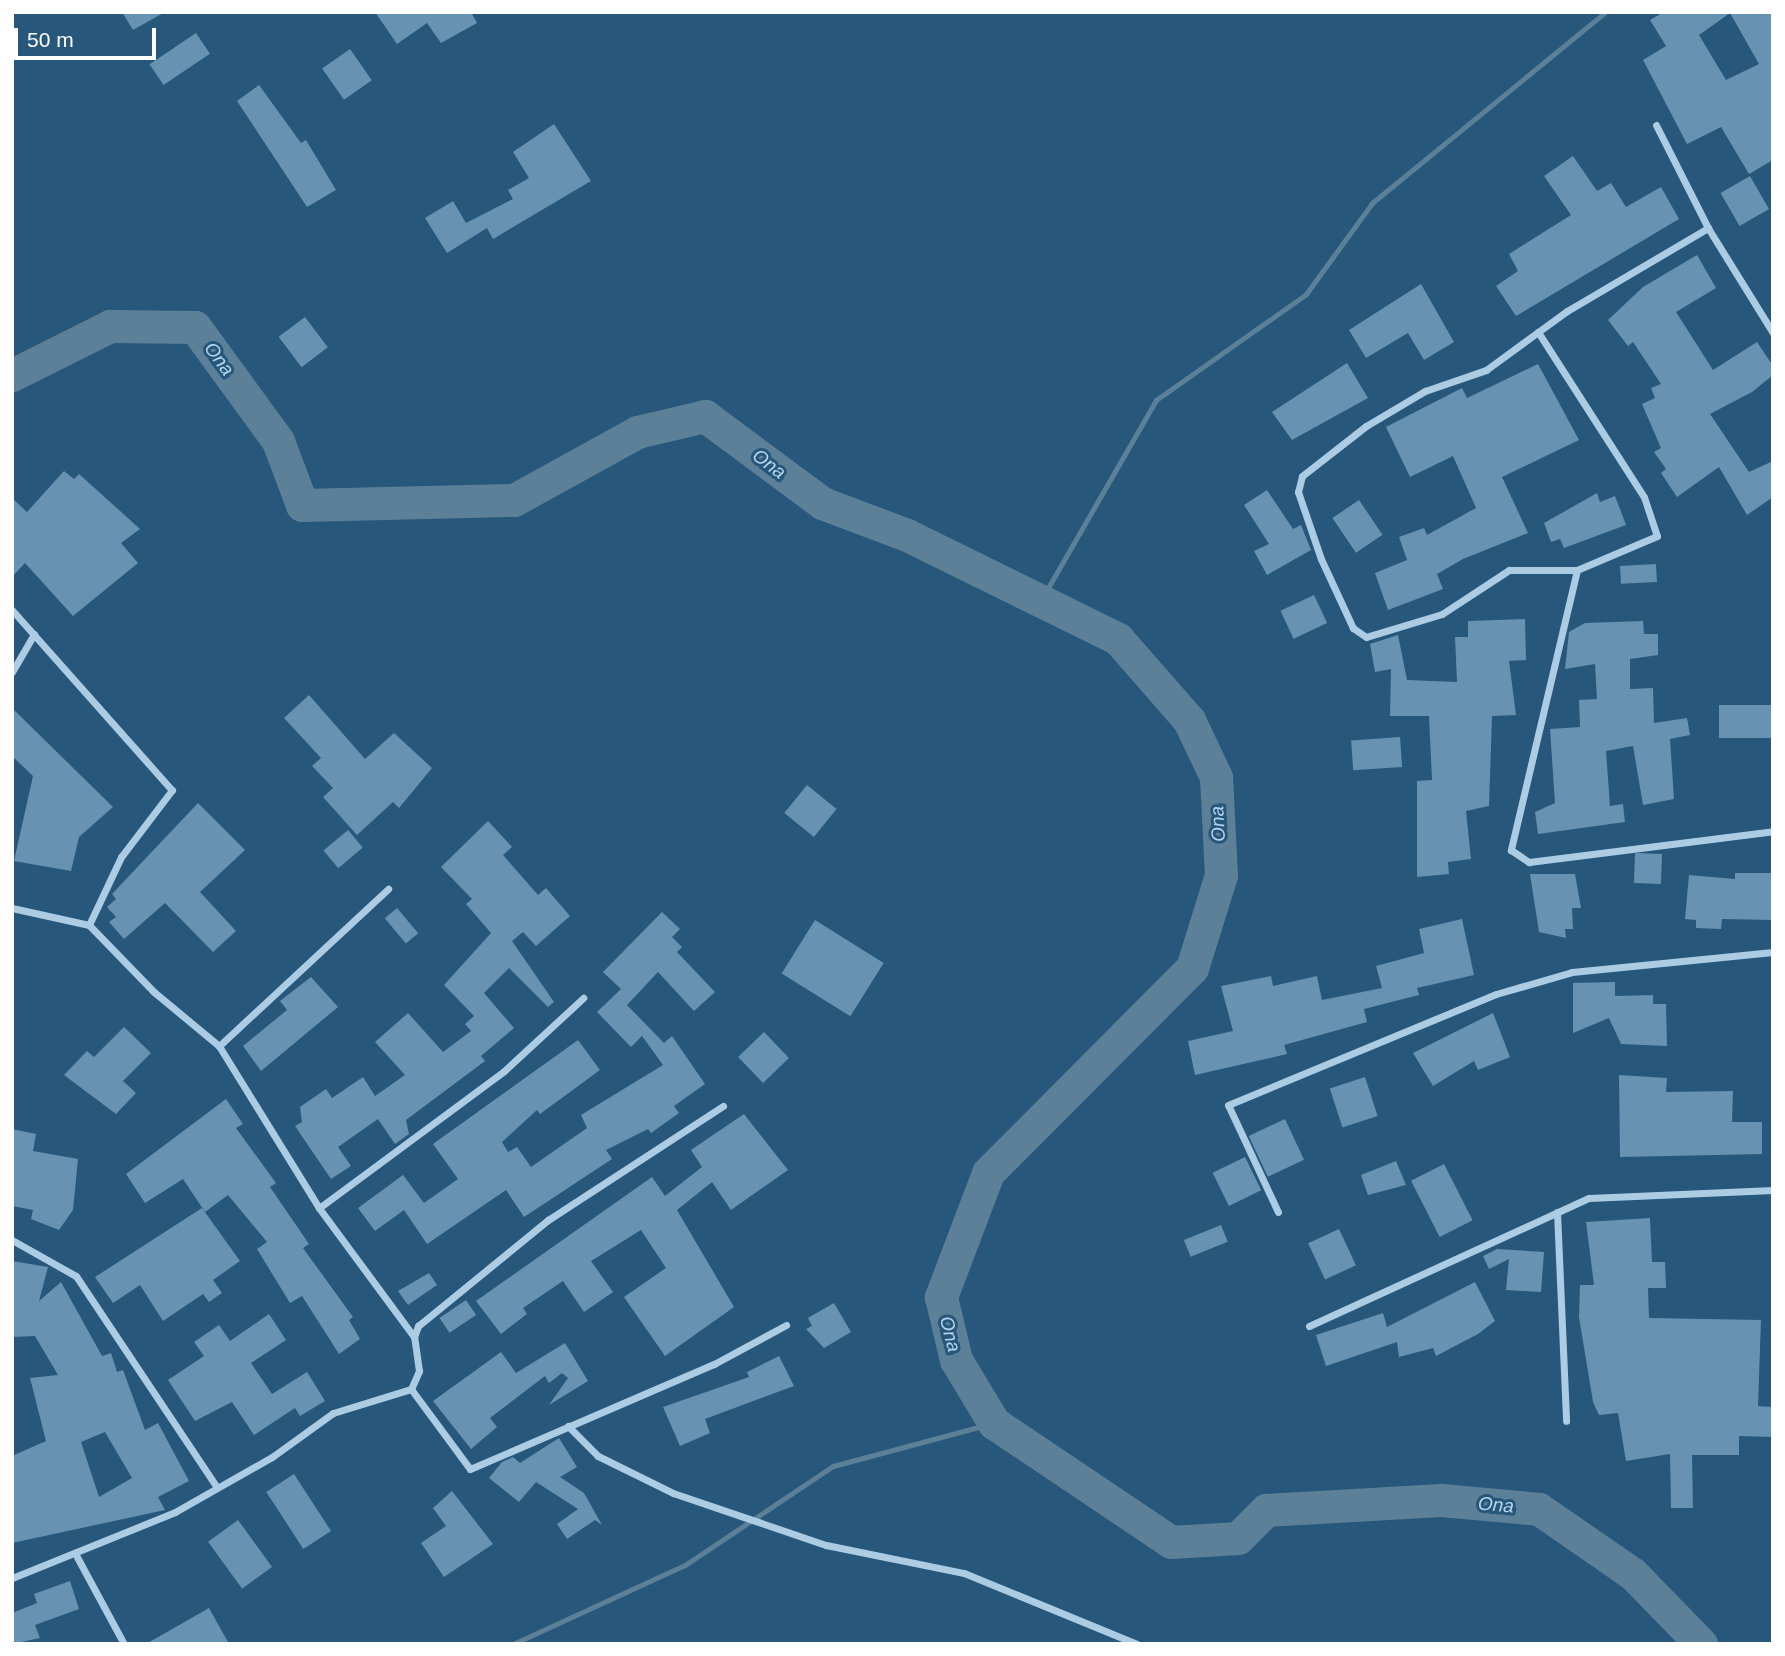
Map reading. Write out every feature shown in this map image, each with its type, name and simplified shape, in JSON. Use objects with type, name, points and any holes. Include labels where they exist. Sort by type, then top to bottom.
[{"type":"street","points":[[1656,125],[1708,228],[1773,333]]},
{"type":"street","points":[[1538,332],[1644,497],[1657,536],[1577,570],[1509,570],[1442,614],[1366,637],[1353,628],[1298,492],[1302,476],[1366,426],[1425,391],[1486,370],[1538,332],[1708,228]]},
{"type":"street","points":[[1577,570],[1511,850],[1529,862],[1773,831]]},
{"type":"street","points":[[12,610],[172,790],[121,857],[89,925]]},
{"type":"street","points":[[12,672],[34,634]]},
{"type":"street","points":[[219,1046],[388,889]]},
{"type":"street","points":[[12,908],[89,925],[153,992],[219,1046],[319,1208],[414,1337],[419,1371],[411,1389],[333,1413],[272,1457],[216,1486],[77,1557],[12,1578]]},
{"type":"street","points":[[1278,1212],[1228,1105],[1508,990],[1572,972],[1773,952]]},
{"type":"street","points":[[319,1208],[503,1071],[583,998]]},
{"type":"street","points":[[414,1337],[418,1326],[548,1220],[723,1106]]},
{"type":"street","points":[[1309,1326],[1589,1199],[1773,1190]]},
{"type":"street","points":[[1557,1212],[1566,1421]]},
{"type":"street","points":[[12,1240],[76,1276],[216,1486]]},
{"type":"street","points":[[411,1389],[470,1469],[714,1364],[786,1325]]},
{"type":"street","points":[[568,1426],[598,1456],[673,1493],[826,1545],[964,1573],[1137,1644]]},
{"type":"street","points":[[77,1557],[124,1644]]},
{"type":"building","points":[[122,12],[165,12],[133,30]]},
{"type":"building","points":[[375,12],[471,12],[477,23],[441,43],[427,23],[397,44]]},
{"type":"building","points":[[1664,12],[1773,12],[1773,160],[1749,174],[1721,127],[1687,144],[1643,60],[1666,46],[1650,20]],"holes":[[[1730,13],[1759,64],[1726,80],[1699,35]]]},
{"type":"building","points":[[196,33],[210,54],[164,85],[150,64]]},
{"type":"building","points":[[350,49],[372,80],[344,100],[322,69]]},
{"type":"building","points":[[259,85],[301,143],[306,140],[336,190],[307,207],[237,101]]},
{"type":"building","points":[[554,124],[591,181],[493,239],[487,228],[447,253],[425,218],[453,201],[466,223],[513,199],[508,190],[529,178],[513,152]]},
{"type":"building","points":[[1573,156],[1597,191],[1611,183],[1626,207],[1661,187],[1679,219],[1516,316],[1496,286],[1518,271],[1509,254],[1571,215],[1544,176]]},
{"type":"building","points":[[1750,176],[1769,209],[1740,226],[1721,193]]},
{"type":"building","points":[[1697,255],[1716,288],[1676,312],[1713,370],[1757,342],[1773,366],[1773,375],[1752,392],[1710,414],[1749,472],[1773,461],[1773,497],[1747,515],[1719,467],[1677,497],[1661,473],[1666,469],[1654,452],[1661,448],[1642,404],[1655,398],[1651,388],[1661,384],[1633,342],[1628,346],[1608,320],[1643,287]]},
{"type":"building","points":[[1421,284],[1454,342],[1424,360],[1408,333],[1366,358],[1349,330]]},
{"type":"building","points":[[305,317],[328,347],[302,367],[279,337]]},
{"type":"building","points":[[1347,363],[1368,398],[1292,440],[1272,412]]},
{"type":"building","points":[[1538,364],[1579,440],[1502,477],[1528,533],[1463,559],[1437,574],[1443,589],[1388,610],[1375,573],[1407,560],[1399,537],[1424,528],[1427,535],[1476,508],[1453,456],[1410,477],[1386,427],[1462,388],[1467,398]]},
{"type":"building","points":[[64,471],[74,479],[79,474],[140,529],[121,543],[138,563],[73,616],[25,563],[12,577],[12,498],[27,512]]},
{"type":"building","points":[[1267,490],[1293,529],[1301,525],[1311,550],[1267,575],[1254,551],[1269,544],[1244,505]]},
{"type":"building","points":[[1597,493],[1600,502],[1615,496],[1626,525],[1564,548],[1560,539],[1551,542],[1544,523]]},
{"type":"building","points":[[1359,500],[1382,535],[1356,553],[1332,518]]},
{"type":"building","points":[[1656,564],[1657,582],[1621,584],[1620,566]]},
{"type":"building","points":[[1314,595],[1327,623],[1294,639],[1280,611]]},
{"type":"building","points":[[1525,619],[1526,660],[1509,661],[1516,715],[1492,716],[1489,806],[1466,811],[1471,859],[1448,862],[1449,874],[1417,877],[1417,781],[1432,780],[1429,716],[1390,716],[1391,669],[1375,672],[1370,644],[1398,635],[1407,680],[1457,682],[1455,637],[1468,637],[1468,621]]},
{"type":"building","points":[[1643,621],[1644,634],[1658,634],[1658,655],[1630,659],[1630,689],[1653,688],[1654,723],[1687,718],[1690,735],[1670,739],[1674,799],[1643,805],[1633,746],[1606,751],[1610,806],[1623,804],[1625,822],[1538,834],[1535,812],[1555,803],[1550,729],[1580,727],[1579,700],[1597,699],[1595,664],[1565,669],[1569,632],[1585,623]]},
{"type":"building","points":[[309,695],[365,759],[394,733],[432,768],[399,808],[393,802],[357,835],[323,797],[333,788],[312,766],[321,758],[284,718]]},
{"type":"building","points":[[1719,705],[1773,705],[1773,738],[1719,738]]},
{"type":"building","points":[[12,708],[113,807],[79,837],[71,871],[14,861],[33,776],[12,756]]},
{"type":"building","points":[[1400,737],[1402,767],[1353,770],[1351,740]]},
{"type":"building","points":[[807,785],[837,809],[814,837],[784,813]]},
{"type":"building","points":[[198,803],[245,850],[200,892],[236,931],[213,952],[165,903],[124,939],[109,922],[116,917],[107,907],[116,899],[112,894]]},
{"type":"building","points":[[488,821],[512,847],[503,855],[538,895],[546,888],[570,916],[536,946],[523,932],[512,941],[554,1002],[548,1007],[509,968],[484,993],[514,1028],[481,1056],[485,1061],[406,1120],[409,1134],[395,1144],[378,1119],[338,1147],[351,1166],[331,1179],[295,1126],[302,1122],[300,1107],[326,1089],[332,1098],[363,1077],[375,1096],[405,1075],[375,1042],[408,1013],[443,1052],[471,1031],[465,1024],[474,1016],[444,985],[491,933],[466,904],[472,899],[441,867]]},
{"type":"building","points":[[348,830],[363,848],[338,868],[323,851]]},
{"type":"building","points":[[1635,853],[1662,854],[1661,884],[1634,883]]},
{"type":"building","points":[[1735,873],[1773,873],[1773,920],[1722,919],[1721,929],[1696,928],[1696,920],[1685,919],[1689,875],[1735,879]]},
{"type":"building","points":[[1530,874],[1575,874],[1581,908],[1572,908],[1573,929],[1565,929],[1566,938],[1539,932]]},
{"type":"building","points":[[397,908],[418,933],[406,944],[385,918]]},
{"type":"building","points":[[662,912],[680,929],[672,937],[682,947],[677,952],[715,992],[694,1011],[658,972],[627,1005],[664,1043],[672,1036],[705,1084],[674,1106],[679,1113],[651,1133],[648,1129],[606,1150],[612,1159],[524,1217],[506,1190],[427,1244],[404,1210],[375,1231],[358,1208],[403,1175],[424,1203],[458,1179],[433,1144],[578,1040],[600,1070],[540,1114],[537,1110],[502,1142],[508,1152],[517,1147],[531,1167],[587,1128],[581,1115],[663,1065],[642,1036],[631,1047],[597,1012],[621,989],[603,972]]},
{"type":"building","points":[[1462,919],[1474,975],[1417,988],[1419,995],[1364,1009],[1367,1022],[1284,1045],[1287,1054],[1195,1075],[1188,1041],[1233,1031],[1221,986],[1271,976],[1273,986],[1317,976],[1322,1000],[1382,988],[1376,966],[1424,953],[1419,929]]},
{"type":"building","points":[[815,920],[884,963],[850,1016],[782,973]]},
{"type":"building","points":[[311,977],[338,1007],[261,1071],[243,1046],[287,1010],[280,1001]]},
{"type":"building","points":[[1615,982],[1615,996],[1653,995],[1653,1004],[1666,1004],[1667,1046],[1621,1044],[1609,1018],[1573,1033],[1573,983]]},
{"type":"building","points":[[1493,1013],[1510,1057],[1478,1070],[1474,1061],[1433,1086],[1413,1053]]},
{"type":"building","points":[[124,1027],[151,1053],[123,1081],[136,1093],[116,1114],[64,1075],[87,1051],[94,1057]]},
{"type":"building","points":[[764,1032],[789,1058],[763,1083],[738,1057]]},
{"type":"building","points":[[1619,1075],[1667,1078],[1666,1092],[1733,1091],[1732,1122],[1762,1122],[1762,1154],[1620,1157]]},
{"type":"building","points":[[1365,1077],[1378,1116],[1342,1127],[1330,1088]]},
{"type":"building","points":[[226,1099],[243,1124],[236,1128],[276,1183],[270,1187],[309,1244],[303,1248],[353,1317],[349,1320],[360,1339],[339,1354],[302,1296],[290,1303],[257,1249],[267,1242],[228,1195],[205,1212],[183,1179],[145,1203],[126,1174]]},
{"type":"building","points":[[744,1114],[788,1170],[731,1210],[712,1182],[677,1210],[734,1307],[665,1356],[624,1297],[666,1268],[641,1230],[591,1261],[613,1292],[584,1312],[563,1281],[523,1308],[527,1314],[501,1334],[476,1301],[652,1177],[665,1196],[702,1167],[691,1150]]},
{"type":"building","points":[[1285,1119],[1304,1160],[1268,1177],[1249,1136]]},
{"type":"building","points":[[12,1129],[36,1134],[33,1151],[78,1159],[73,1210],[59,1230],[31,1219],[33,1210],[12,1206]]},
{"type":"building","points":[[1245,1157],[1261,1190],[1229,1206],[1213,1173]]},
{"type":"building","points":[[1396,1161],[1406,1185],[1368,1195],[1361,1175]]},
{"type":"building","points":[[1444,1164],[1473,1220],[1440,1237],[1411,1181]]},
{"type":"building","points":[[202,1208],[240,1261],[213,1280],[222,1293],[209,1302],[203,1294],[163,1321],[140,1285],[113,1303],[95,1277]]},
{"type":"building","points":[[1650,1218],[1652,1262],[1665,1262],[1666,1288],[1648,1288],[1649,1318],[1761,1320],[1758,1406],[1773,1407],[1773,1437],[1739,1436],[1739,1455],[1692,1455],[1693,1508],[1671,1508],[1670,1454],[1626,1461],[1618,1413],[1599,1415],[1593,1402],[1579,1317],[1580,1285],[1594,1285],[1586,1222]]},
{"type":"building","points":[[1221,1225],[1228,1242],[1191,1257],[1184,1240]]},
{"type":"building","points":[[1339,1229],[1356,1265],[1325,1280],[1308,1243]]},
{"type":"building","points":[[1497,1249],[1544,1252],[1541,1292],[1506,1290],[1509,1259],[1489,1269],[1483,1256]]},
{"type":"building","points":[[12,1261],[48,1267],[39,1301],[61,1282],[102,1356],[111,1353],[117,1372],[123,1370],[145,1430],[158,1423],[189,1481],[158,1497],[165,1510],[12,1543],[12,1456],[46,1441],[30,1378],[58,1375],[35,1336],[12,1337]],"holes":[[[105,1432],[132,1478],[99,1497],[81,1442]]]},
{"type":"building","points":[[429,1273],[437,1285],[408,1305],[398,1291]]},
{"type":"building","points":[[1475,1282],[1495,1321],[1478,1334],[1436,1356],[1433,1348],[1399,1357],[1397,1342],[1326,1366],[1316,1335],[1383,1313],[1387,1327]]},
{"type":"building","points":[[466,1300],[476,1315],[450,1333],[439,1318]]},
{"type":"building","points":[[834,1303],[851,1332],[824,1348],[806,1329],[812,1326],[808,1318]]},
{"type":"building","points":[[269,1314],[286,1340],[251,1363],[272,1394],[307,1372],[325,1401],[300,1416],[295,1408],[254,1435],[232,1402],[195,1421],[168,1380],[204,1356],[194,1342],[219,1325],[230,1341]]},
{"type":"building","points":[[565,1343],[588,1381],[549,1405],[568,1378],[562,1373],[549,1383],[545,1376],[490,1418],[497,1427],[471,1449],[433,1401],[501,1352],[516,1373]]},
{"type":"building","points":[[779,1356],[794,1386],[705,1419],[710,1433],[680,1446],[663,1407],[749,1377],[747,1372]]},
{"type":"building","points":[[559,1438],[577,1467],[560,1477],[584,1493],[602,1525],[595,1520],[567,1539],[557,1524],[578,1509],[536,1482],[519,1502],[489,1478],[502,1462],[513,1457],[520,1463]]},
{"type":"building","points":[[294,1474],[331,1531],[303,1549],[266,1492]]},
{"type":"building","points":[[452,1491],[493,1544],[444,1577],[421,1543],[446,1526],[433,1508]]},
{"type":"building","points":[[238,1520],[272,1567],[242,1589],[208,1542]]},
{"type":"building","points":[[70,1581],[79,1609],[35,1625],[40,1638],[12,1644],[12,1613],[37,1603],[34,1594]]},
{"type":"building","points":[[209,1608],[229,1644],[146,1644]]},
{"type":"waterway","points":[[1041,600],[1156,400],[1306,294],[1372,203],[1605,12]]},
{"type":"waterway","name":"Ona","points":[[12,375],[110,326],[195,327],[278,441],[302,505],[514,500],[637,432],[705,416],[822,503],[907,535],[1118,639],[1189,720],[1216,777],[1221,875],[1192,968],[988,1173],[941,1297],[956,1360],[994,1423],[1171,1542],[1238,1538],[1266,1510],[1441,1500],[1539,1509],[1633,1574],[1701,1644]]},
{"type":"waterway","points":[[513,1644],[685,1565],[833,1466],[994,1423]]}]
